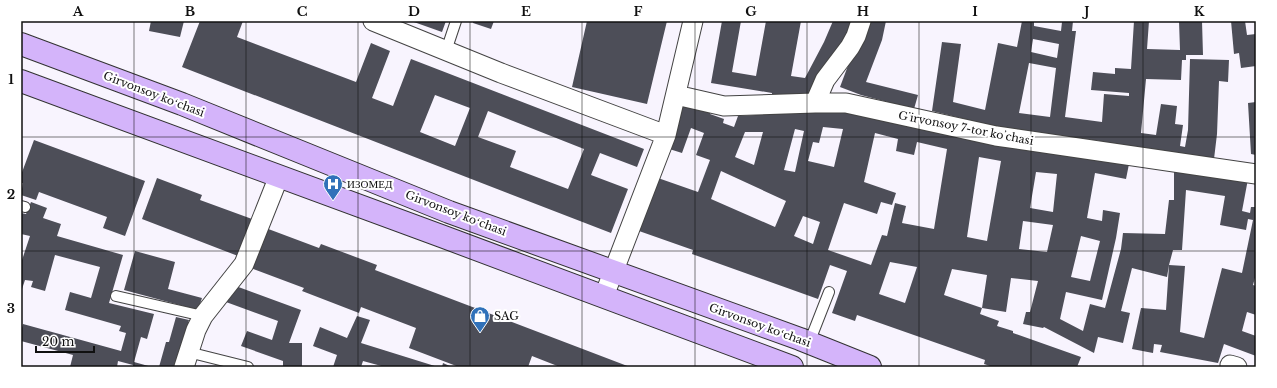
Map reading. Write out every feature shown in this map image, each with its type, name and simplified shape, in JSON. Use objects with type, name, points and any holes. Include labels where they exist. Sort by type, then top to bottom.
[{"type":"main road","name":"Girvonsoy koʻchasi","points":[[21,44],[182,104],[449,212],[614,271],[870,367]]},
{"type":"main road","points":[[21,81],[792,367]]},
{"type":"street","points":[[373,21],[502,73],[666,135]]},
{"type":"street","points":[[604,296],[666,135],[693,21]]},
{"type":"street","points":[[815,103],[825,80],[850,47],[856,36],[861,21]]},
{"type":"street","name":"Gʼirvonsoy 7-tor koʼchasi","points":[[676,95],[724,106],[846,103],[996,136],[1256,174]]},
{"type":"street","points":[[186,360],[196,330],[203,316],[244,264],[279,176]]},
{"type":"lane","points":[[446,51],[456,21]]},
{"type":"lane","points":[[809,343],[829,292]]},
{"type":"lane","points":[[116,296],[203,316]]},
{"type":"lane","points":[[186,360],[248,367]]},
{"type":"building","points":[[151,21],[184,21],[180,37],[149,31]]},
{"type":"building","points":[[200,21],[243,21],[237,37],[356,82],[371,43],[390,51],[372,98],[393,106],[411,59],[644,149],[637,167],[600,153],[591,175],[628,189],[611,233],[182,67]],"holes":[[[435,95],[470,108],[455,146],[420,132]],[[488,111],[584,149],[568,189],[510,167],[516,151],[478,137]]]},
{"type":"building","points":[[411,21],[446,21],[442,32]]},
{"type":"building","points":[[473,21],[494,21],[491,29],[473,23]]},
{"type":"building","points":[[587,21],[667,21],[647,104],[572,87]]},
{"type":"building","points":[[722,21],[741,21],[732,72],[756,76],[766,21],[801,21],[791,76],[805,78],[833,21],[856,21],[809,99],[772,97],[772,93],[711,83]]},
{"type":"building","points":[[863,21],[886,21],[882,40],[866,82],[918,95],[914,109],[861,95],[840,87],[861,31]]},
{"type":"building","points":[[1022,21],[1034,21],[1034,26],[1061,31],[1062,22],[1059,21],[1073,21],[1072,31],[1076,31],[1065,117],[1102,122],[1104,94],[1129,96],[1129,93],[1091,90],[1093,72],[1115,74],[1115,68],[1131,69],[1134,21],[1149,21],[1147,49],[1180,50],[1179,21],[1202,21],[1203,55],[1186,55],[1186,60],[1182,60],[1181,80],[1146,79],[1141,133],[1156,135],[1161,104],[1177,106],[1175,124],[1183,125],[1180,146],[1185,147],[1188,130],[1190,59],[1229,60],[1228,82],[1219,81],[1217,134],[1214,159],[1100,144],[1100,141],[1001,128],[932,111],[942,42],[961,44],[953,102],[985,110],[998,43],[1017,47]],"holes":[[[1033,39],[1059,44],[1057,58],[1031,52]],[[1029,63],[1056,68],[1050,117],[1019,113]]]},
{"type":"building","points":[[1231,21],[1245,21],[1247,35],[1256,34],[1256,66],[1241,68],[1239,53],[1234,54]]},
{"type":"building","points":[[679,100],[711,111],[710,114],[724,119],[723,123],[734,127],[738,116],[803,112],[826,108],[1130,159],[1126,179],[1095,173],[1087,218],[1102,221],[1103,210],[1120,213],[1102,300],[1066,292],[1060,319],[1083,331],[1090,304],[1105,308],[1121,249],[1123,233],[1165,234],[1169,200],[1174,200],[1174,168],[1248,179],[1242,211],[1250,213],[1251,207],[1256,207],[1256,274],[1253,285],[1256,286],[1256,315],[1247,312],[1242,331],[1256,336],[1256,356],[1224,344],[1218,363],[1160,352],[1162,345],[1154,344],[1153,353],[1132,349],[1141,308],[1166,310],[1169,265],[1167,277],[1132,268],[1121,311],[1130,313],[1123,343],[1098,337],[1094,353],[1044,327],[1023,324],[1026,312],[1030,312],[1038,281],[1011,278],[1006,312],[982,308],[980,314],[999,321],[997,326],[1081,357],[1077,367],[993,367],[984,364],[985,360],[857,315],[855,321],[832,313],[847,271],[830,265],[818,299],[692,254],[693,250],[639,231],[658,178],[698,192],[710,160],[696,155],[704,133],[691,128],[682,153],[663,147]],"holes":[[[823,127],[843,129],[834,167],[808,161],[813,142],[819,143]],[[795,129],[804,131],[795,172],[784,170]],[[745,132],[763,132],[754,165],[735,157]],[[875,133],[898,139],[896,151],[914,155],[917,142],[947,149],[934,229],[902,223],[906,206],[895,203],[887,236],[882,235],[871,265],[828,250],[844,203],[877,214],[881,202],[892,205],[896,193],[864,182]],[[979,157],[1001,161],[987,241],[967,237]],[[721,171],[786,201],[775,227],[711,199]],[[1036,172],[1057,174],[1053,212],[1030,208]],[[1186,190],[1225,196],[1220,225],[1246,230],[1248,219],[1253,220],[1242,273],[1222,268],[1204,338],[1180,332],[1185,266],[1169,265],[1173,250],[1182,250]],[[803,216],[820,222],[813,244],[794,236]],[[1023,221],[1053,225],[1047,252],[1019,249]],[[1081,236],[1100,241],[1090,281],[1071,277]],[[890,262],[917,267],[905,303],[879,294]],[[952,269],[987,275],[982,308],[944,295]]]},
{"type":"building","points":[[1256,102],[1256,155],[1251,154],[1248,103]]},
{"type":"building","points":[[34,140],[145,181],[125,236],[103,228],[107,217],[39,192],[36,200],[21,195],[23,183],[21,183],[21,175]]},
{"type":"building","points":[[157,178],[202,195],[200,200],[252,219],[238,256],[142,219]]},
{"type":"building","points":[[31,202],[47,208],[43,218],[61,224],[57,236],[123,255],[109,303],[154,314],[147,339],[141,337],[134,362],[152,367],[133,367],[133,365],[118,361],[117,367],[70,367],[73,355],[21,341],[23,324],[121,351],[126,333],[119,331],[121,326],[65,310],[70,292],[91,298],[100,267],[55,255],[45,291],[31,287],[33,281],[25,280],[21,292],[21,263],[30,236],[21,234],[21,213],[26,214]]},
{"type":"building","points":[[263,227],[319,248],[321,244],[377,265],[375,270],[630,367],[560,367],[532,356],[528,367],[459,367],[409,348],[416,328],[361,307],[359,313],[302,291],[304,288],[248,267]]},
{"type":"building","points":[[135,251],[175,262],[168,289],[202,298],[198,310],[124,290]]},
{"type":"building","points":[[233,285],[301,310],[289,343],[302,343],[302,367],[283,367],[283,361],[241,346],[247,331],[272,340],[278,321],[226,302]]},
{"type":"building","points":[[357,316],[370,320],[361,343],[438,367],[385,367],[363,361],[361,367],[333,367],[337,355],[313,346],[320,327],[347,338]]},
{"type":"building","points":[[176,317],[189,320],[176,367],[159,367],[166,342],[169,342]]},
{"type":"building","points":[[443,363],[452,367],[442,367]]},
{"type":"place","name":"ИЗОМЕД","points":[[333,201]]},
{"type":"place","name":"SAG","points":[[480,333]]}]
